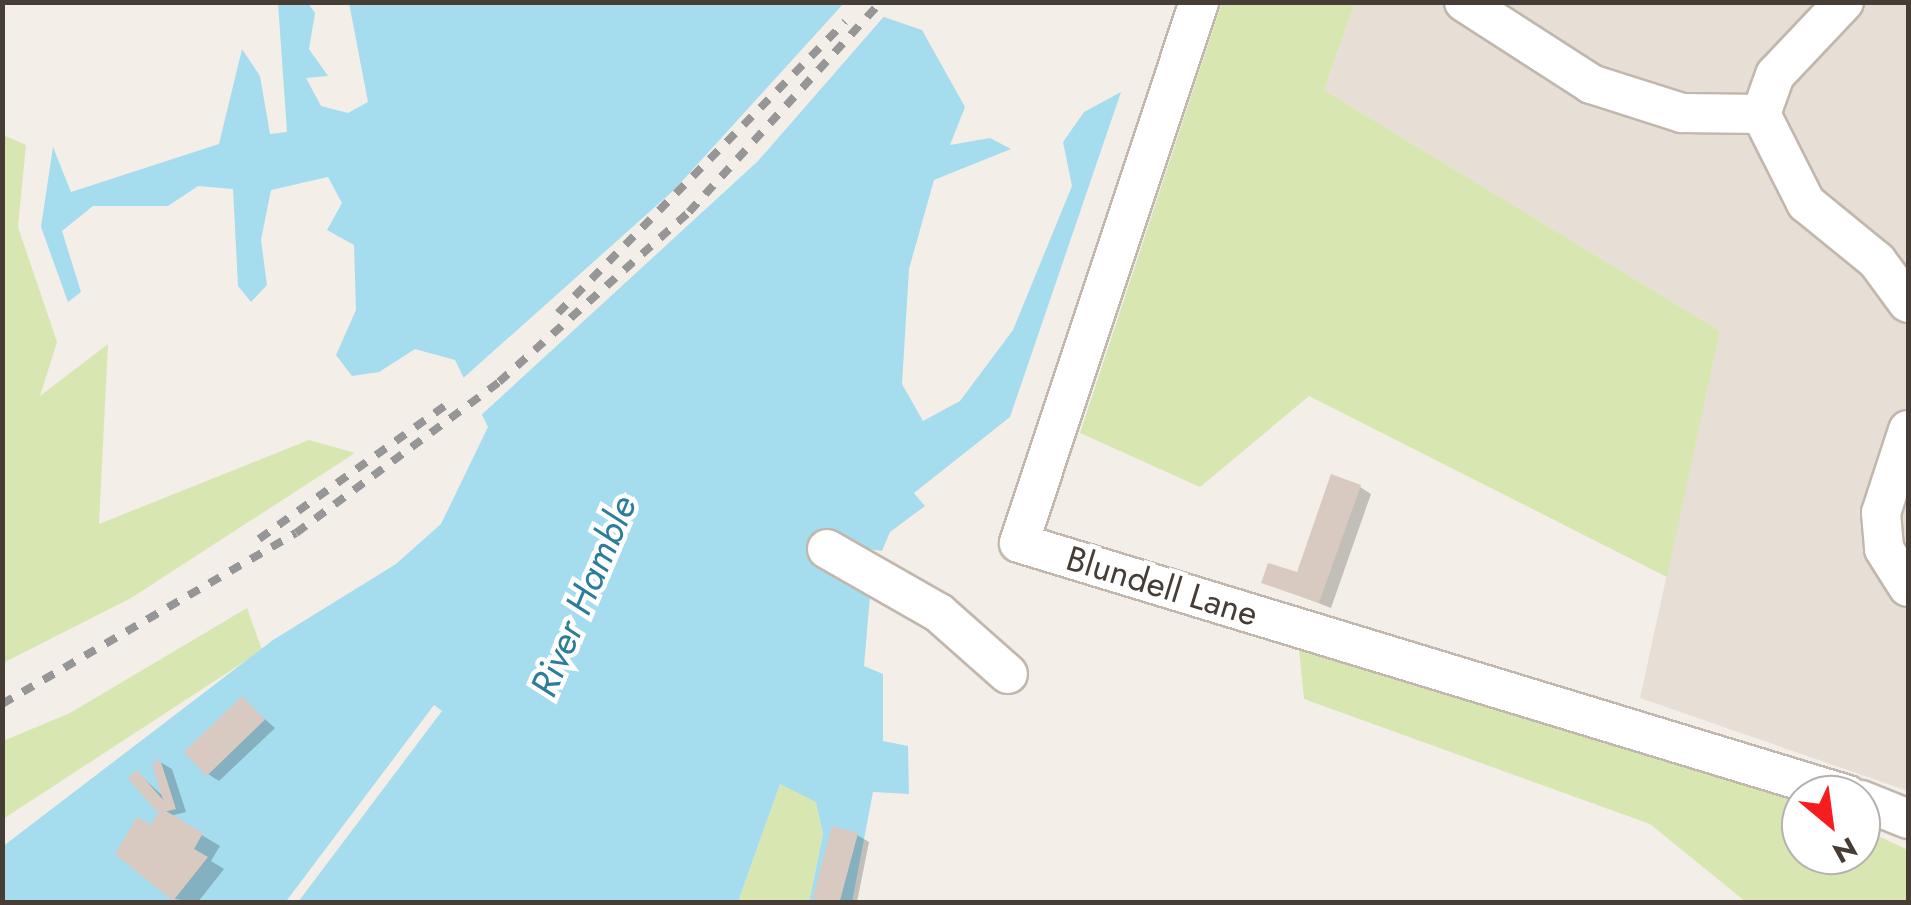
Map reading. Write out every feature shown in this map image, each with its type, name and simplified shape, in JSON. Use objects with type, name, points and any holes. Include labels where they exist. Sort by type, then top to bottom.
[{"type":"street","name":"Blundell Lane","points":[[1199,2],[1020,542],[1783,775]]},
{"type":"street","points":[[1464,2],[1591,84],[1682,113],[1762,114]]},
{"type":"street","points":[[1844,2],[1775,76],[1762,114],[1806,203],[1877,261],[1908,302]]},
{"type":"street","points":[[1908,430],[1882,513],[1884,549],[1908,587]]},
{"type":"street","points":[[827,549],[939,613],[1008,674]]},
{"type":"street","points":[[1881,808],[1908,819]]},
{"type":"shaded area","points":[[1355,3],[1908,3],[1908,791],[1881,782],[1881,775],[1862,775],[1640,698],[1720,331],[1324,90]]},
{"type":"green space","points":[[1222,3],[1355,3],[1324,90],[1720,331],[1667,577],[1309,396],[1200,487],[1080,433]]},
{"type":"green space","points":[[3,135],[26,145],[18,227],[57,342],[40,396],[108,344],[99,524],[309,440],[355,453],[131,598],[3,663]]},
{"type":"green space","points":[[247,608],[262,650],[3,819],[3,741],[70,713]]},
{"type":"green space","points":[[1299,649],[1777,788],[1781,790],[1781,875],[1881,875],[1881,837],[1908,850],[1908,902],[1746,902],[1650,824],[1304,699]]},
{"type":"green space","points":[[780,784],[816,801],[823,834],[809,902],[738,902]]},
{"type":"water","name":"River Hamble","points":[[278,3],[308,3],[315,13],[309,49],[328,76],[306,78],[321,106],[348,113],[368,102],[349,3],[875,3],[881,16],[922,30],[965,107],[950,145],[990,138],[1011,149],[934,180],[909,269],[902,384],[923,421],[960,401],[1013,330],[1072,186],[1063,142],[1084,112],[1121,92],[1010,417],[914,493],[925,506],[890,532],[882,551],[862,548],[871,584],[864,666],[883,674],[883,741],[908,746],[909,794],[873,792],[852,902],[809,902],[823,834],[816,802],[780,784],[738,902],[3,902],[2,847],[273,640],[396,564],[441,524],[488,427],[455,360],[415,349],[379,372],[352,376],[336,355],[356,310],[354,245],[327,230],[342,203],[328,177],[271,190],[261,240],[267,285],[251,302],[238,286],[233,189],[198,186],[168,206],[93,206],[62,231],[81,292],[68,302],[41,227],[53,147],[71,192],[219,144],[242,49],[260,76],[270,134],[287,132]]},
{"type":"pier","points":[[880,2],[887,13],[758,161],[478,418],[460,381],[674,190],[844,3]]},
{"type":"pier","points":[[434,705],[442,711],[298,902],[286,902]]},
{"type":"building","points":[[1331,474],[1361,485],[1319,603],[1261,583],[1268,563],[1297,572]]},
{"type":"building","points":[[242,696],[265,720],[207,776],[184,752]]},
{"type":"building","points":[[160,759],[176,809],[168,811],[156,811],[128,778],[137,770],[163,800],[152,764]]},
{"type":"building","points":[[161,808],[203,833],[194,849],[208,857],[173,901],[115,854],[137,817],[151,825]]},
{"type":"building","points":[[832,826],[858,833],[840,902],[813,898]]},
{"type":"railway","points":[[2,704],[296,533],[499,382],[689,212],[881,2]]},
{"type":"railway","points":[[558,313],[845,22]]},
{"type":"railway","points":[[259,539],[446,405]]}]
